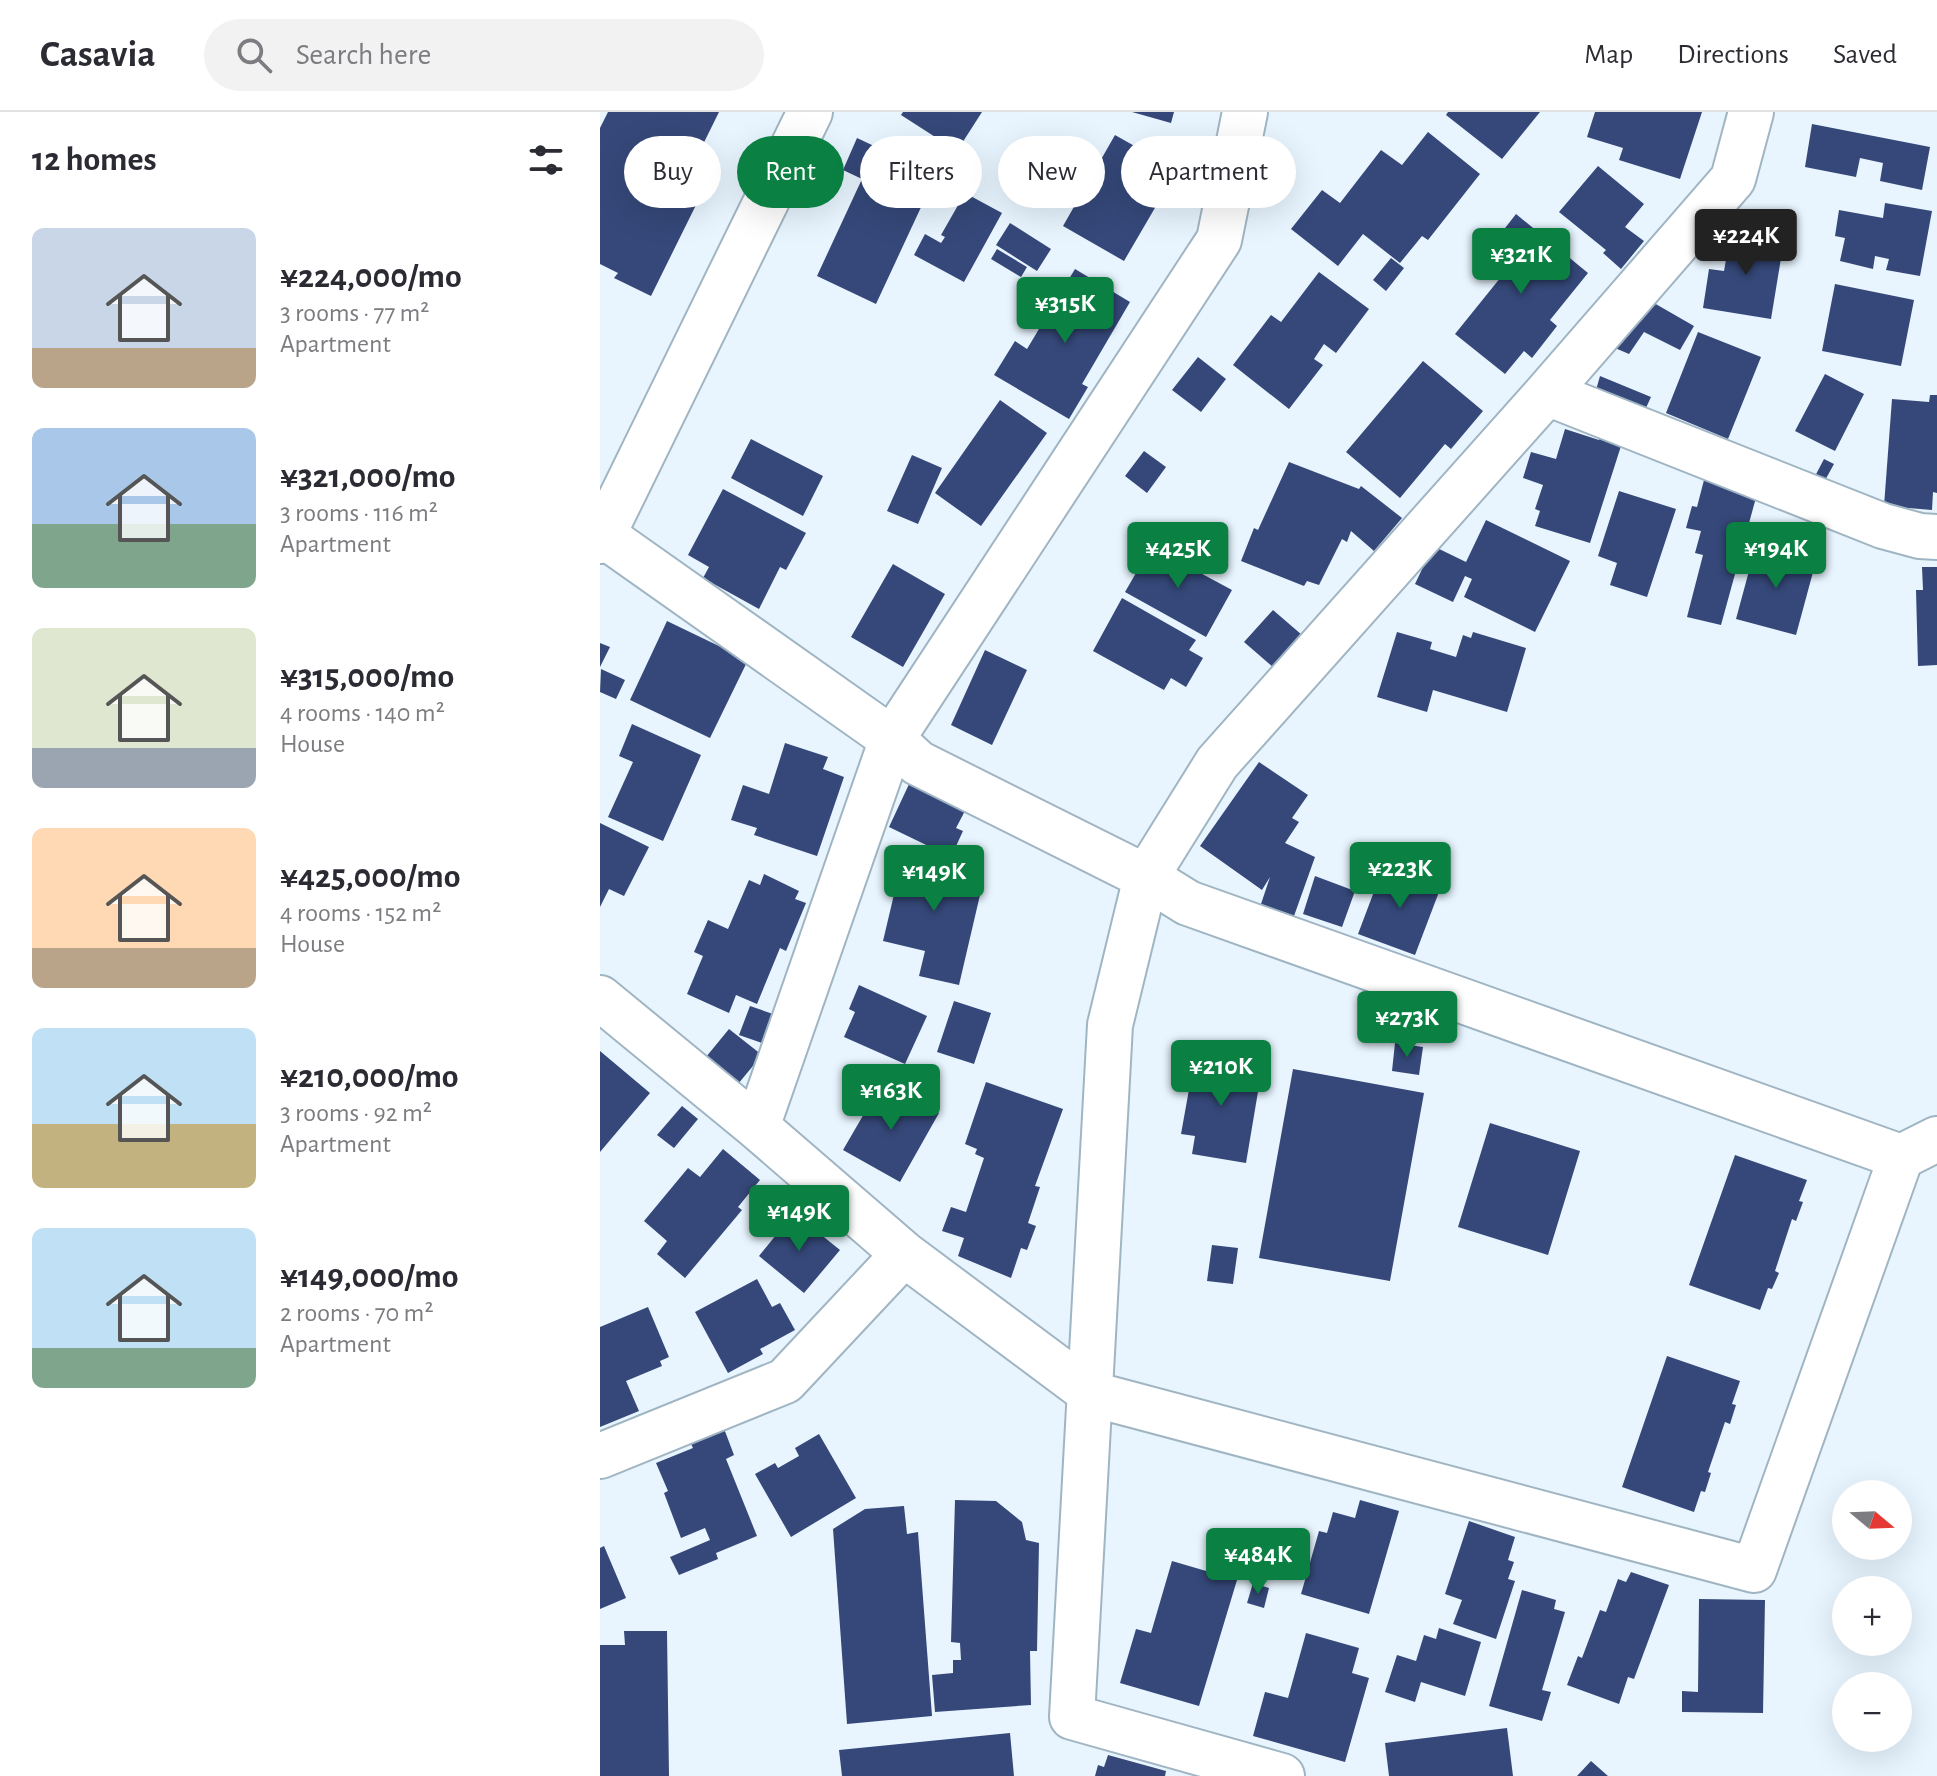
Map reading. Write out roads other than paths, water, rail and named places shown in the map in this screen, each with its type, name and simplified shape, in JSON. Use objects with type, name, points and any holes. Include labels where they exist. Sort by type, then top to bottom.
[{"type":"street","points":[[600,998],[757,1127],[904,1254],[1092,1394],[1754,1570],[1919,1148],[1188,903],[1146,877],[918,763],[892,739],[601,538],[810,112]]},
{"type":"street","points":[[757,1127],[892,739],[1219,240],[1245,112]]},
{"type":"street","points":[[1282,1776],[1072,1717],[1110,1025],[1146,877],[1217,763],[1733,179],[1751,112]]},
{"type":"street","points":[[1547,393],[1883,526],[1920,536],[1937,537]]},
{"type":"street","points":[[600,1456],[785,1381],[904,1254]]}]
